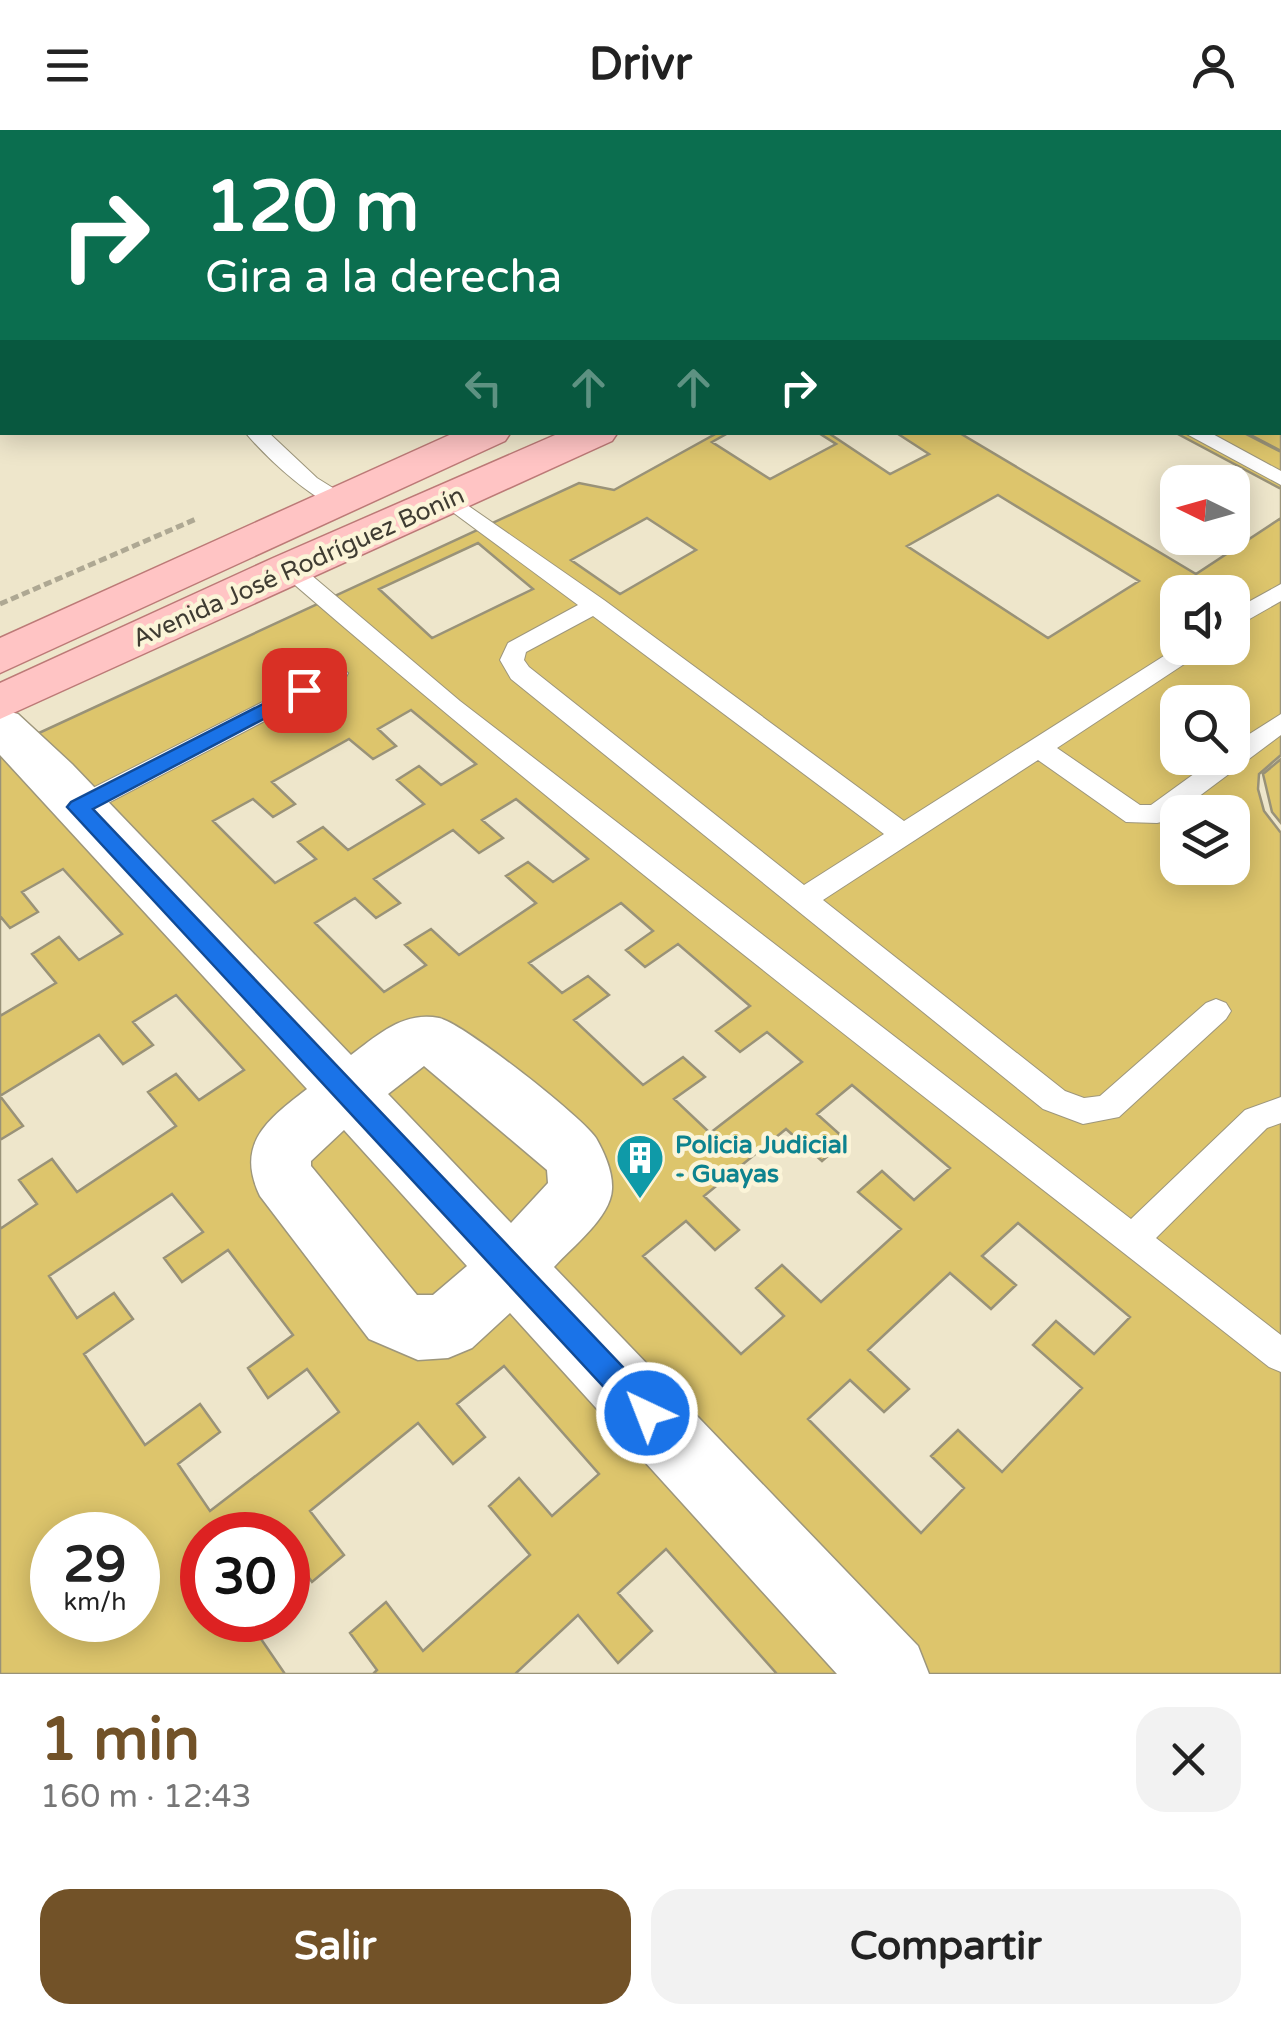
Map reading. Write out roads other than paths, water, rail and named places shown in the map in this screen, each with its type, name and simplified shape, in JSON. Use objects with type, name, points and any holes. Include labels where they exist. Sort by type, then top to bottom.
[{"type":"main road","name":"Avenida José Rodríguez Bonín","points":[[0,658],[485,435]]},
{"type":"main road","name":"Avenida José Rodríguez Bonín","points":[[0,702],[288,568],[591,435]]},
{"type":"street","points":[[0,726],[54,778],[890,1674]]},
{"type":"street","points":[[412,1042],[438,1042],[572,1154],[580,1172],[580,1192],[512,1268],[448,1326],[418,1328],[394,1318],[282,1177],[279,1164],[282,1150],[345,1093],[412,1042]]},
{"type":"lane","points":[[258,435],[310,482],[342,503]]},
{"type":"lane","points":[[1199,435],[1281,479]]},
{"type":"lane","points":[[448,498],[904,835]]},
{"type":"lane","points":[[288,568],[451,707],[1281,1356]]},
{"type":"lane","points":[[1250,611],[1281,591]]},
{"type":"lane","points":[[596,605],[516,648],[512,660],[520,673],[1054,1100],[1083,1111],[1108,1108],[1216,1011]]},
{"type":"lane","points":[[803,899],[1166,665]]},
{"type":"lane","points":[[78,807],[336,673]]},
{"type":"lane","points":[[1038,747],[1135,815],[1157,814],[1281,722]]},
{"type":"lane","points":[[1131,1241],[1256,1118],[1281,1110]]},
{"type":"place","name":"Policia Judicial - Guayas","points":[[640,1200]]}]
